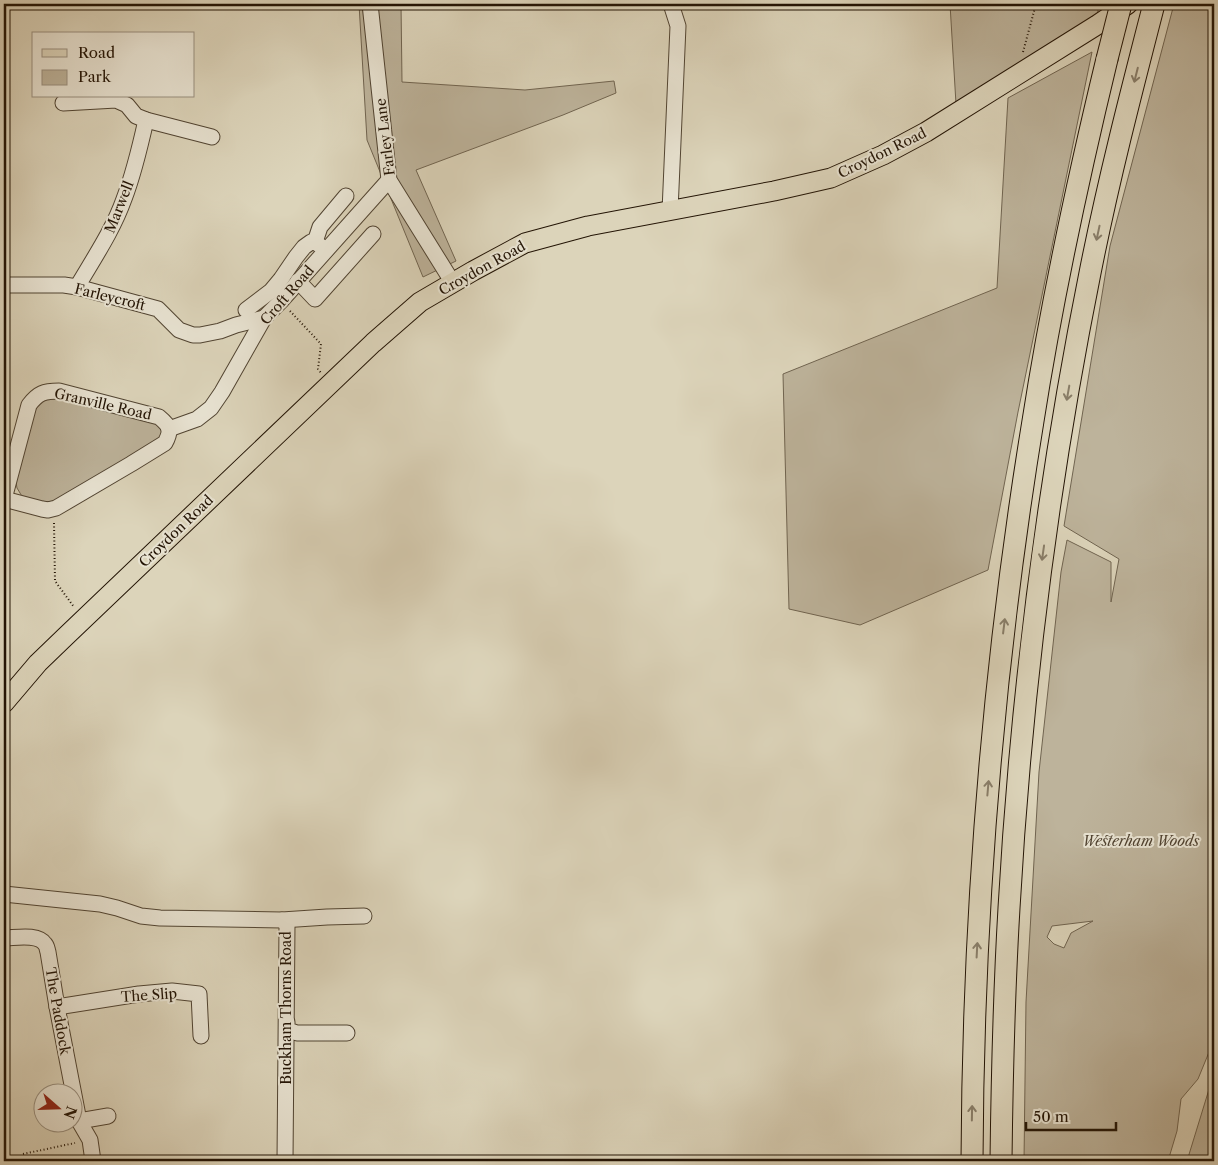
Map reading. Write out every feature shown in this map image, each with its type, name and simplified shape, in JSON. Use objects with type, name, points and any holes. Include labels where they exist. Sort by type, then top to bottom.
[{"type":"highway","points":[[972,1161],[974,1005],[981,877],[991,753],[1006,610],[1023,483],[1045,349],[1081,170],[1121,4]]},
{"type":"highway","points":[[1001,1161],[1003,1036],[1010,890],[1024,717],[1039,589],[1058,453],[1090,273],[1117,148],[1154,4]]},
{"type":"main road","name":"Croydon Road","points":[[4,703],[38,663],[373,344],[420,302],[525,243],[588,226],[774,192],[830,178],[892,151],[926,132],[1129,4]]},
{"type":"street","name":"Farley Lane","points":[[370,4],[389,180],[453,282]]},
{"type":"street","points":[[670,211],[678,26],[671,4]]},
{"type":"street","points":[[63,103],[128,100],[136,116],[212,137]]},
{"type":"street","name":"Marwell","points":[[77,287],[106,238],[124,199],[137,158],[146,120]]},
{"type":"street","name":"Croft Road","points":[[170,429],[197,419],[211,408],[264,318],[298,281],[321,246],[389,180]]},
{"type":"street","points":[[246,310],[270,291],[304,247],[311,242],[321,246],[320,227],[346,196]]},
{"type":"street","points":[[298,281],[316,299],[373,234]]},
{"type":"street","name":"Farleycroft","points":[[4,285],[64,285],[77,287],[158,309],[179,330],[193,335],[220,331],[264,318]]},
{"type":"street","name":"Granville Road","points":[[54,508],[42,509],[4,499],[29,405],[41,393],[59,391],[158,417],[170,429]]},
{"type":"street","points":[[54,508],[165,443],[170,429]]},
{"type":"street","name":"Buckham Thorns Road","points":[[4,894],[100,904],[141,916],[160,918],[282,920],[287,925],[285,1161]]},
{"type":"street","points":[[282,920],[364,916]]},
{"type":"street","name":"The Paddock","points":[[4,938],[31,937],[39,938],[45,943],[71,1082]]},
{"type":"street","name":"The Slip","points":[[57,1007],[139,994],[172,991],[199,994],[201,1036]]},
{"type":"street","points":[[287,1022],[287,1028],[298,1033],[347,1033]]},
{"type":"street","points":[[82,1120],[108,1116]]},
{"type":"street","name":"The Paddock","points":[[82,1126],[90,1140]]},
{"type":"street","points":[[90,1140],[93,1161]]},
{"type":"path","points":[[1017,76],[1036,4]]},
{"type":"path","points":[[280,301],[321,344],[318,369],[331,384]]},
{"type":"path","points":[[54,508],[55,580],[83,620]]},
{"type":"path","points":[[23,1161],[23,1154],[90,1140]]},
{"type":"green space","points":[[359,4],[401,4],[402,82],[525,90],[614,81],[616,93],[416,170],[456,261],[423,277],[367,140]]},
{"type":"green space","points":[[950,4],[1100,4],[1097,14],[956,104]]},
{"type":"green space","name":"Westerham Woods","points":[[1174,4],[1214,4],[1214,1040],[1198,1079],[1181,1099],[1177,1131],[1168,1161],[1024,1161],[1026,1002],[1039,772],[1061,572],[1067,540],[1111,562],[1111,602],[1119,559],[1064,526],[1110,246]],"holes":[[[1093,921],[1071,933],[1064,948],[1054,944],[1047,937],[1052,926]]]},
{"type":"green space","points":[[1092,52],[1018,412],[988,570],[860,625],[789,609],[783,374],[997,288],[1008,98]]},
{"type":"green space","points":[[51,396],[158,422],[163,432],[159,440],[57,501],[47,503],[23,498],[17,488],[15,477],[37,405]]},
{"type":"green space","points":[[1214,1073],[1214,1161],[1187,1161]]}]
